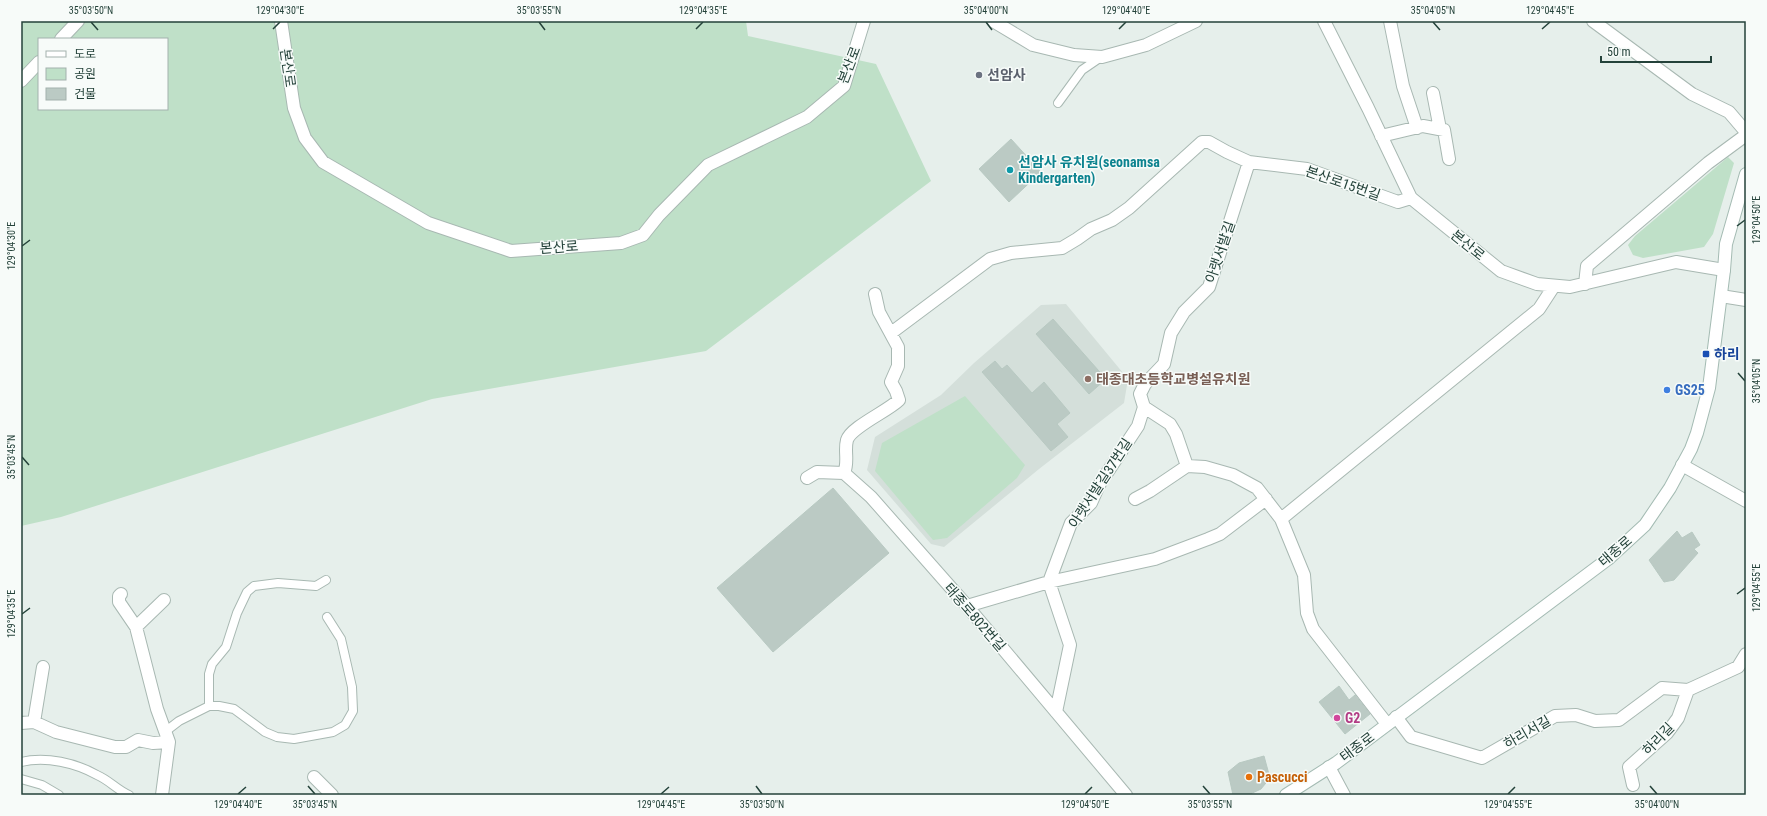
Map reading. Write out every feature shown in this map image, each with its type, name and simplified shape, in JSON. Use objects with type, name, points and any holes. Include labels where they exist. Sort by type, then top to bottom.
[{"type":"street","points":[[62,38],[78,21]]},
{"type":"street","name":"본산로","points":[[281,21],[294,108],[305,138],[323,162],[428,223],[511,251],[622,243],[643,235],[659,215],[708,165],[807,117],[844,86],[864,21]]},
{"type":"street","points":[[993,21],[1033,45],[1074,55],[1102,57],[1146,45],[1196,21]]},
{"type":"street","name":"본산로","points":[[1324,21],[1411,198],[1501,271],[1537,284],[1570,287],[1676,262],[1724,270]]},
{"type":"street","points":[[1390,21],[1403,86],[1417,128]]},
{"type":"street","points":[[1593,21],[1692,94],[1729,112],[1746,132]]},
{"type":"street","points":[[21,81],[38,63]]},
{"type":"street","points":[[1432,93],[1440,129]]},
{"type":"street","points":[[1381,136],[1423,126],[1444,130],[1449,159]]},
{"type":"street","points":[[1585,284],[1587,266],[1708,164],[1746,135]]},
{"type":"street","name":"본산로15번길","points":[[891,333],[990,260],[1011,253],[1062,248],[1091,229],[1112,220],[1129,208],[1202,142],[1209,142],[1249,162],[1307,169],[1398,202],[1411,198]]},
{"type":"street","name":"아랫서발길","points":[[1144,407],[1140,394],[1145,384],[1164,364],[1171,333],[1184,312],[1209,287],[1249,162]]},
{"type":"street","name":"태종로","points":[[1286,795],[1329,767],[1392,721],[1608,559],[1645,525],[1670,488],[1697,433],[1709,388],[1726,244],[1746,174]]},
{"type":"street","points":[[1281,519],[1539,309],[1554,286]]},
{"type":"street","points":[[807,478],[817,472],[844,473],[848,466],[847,440],[851,433],[892,407],[899,400],[891,382],[898,366],[898,347],[879,312],[875,294]]},
{"type":"street","points":[[1721,296],[1746,300]]},
{"type":"street","points":[[1135,500],[1187,466],[1176,434],[1170,424],[1144,407]]},
{"type":"street","name":"아랫서발길37번길","points":[[1049,582],[1071,524],[1091,503],[1099,485],[1138,426],[1144,407]]},
{"type":"street","points":[[1682,465],[1746,501]]},
{"type":"street","name":"하리서길","points":[[1187,466],[1205,467],[1233,475],[1256,488],[1266,499],[1281,519],[1304,575],[1307,613],[1313,629],[1392,721],[1411,738],[1482,758],[1555,716],[1576,715],[1595,721],[1619,720],[1662,688],[1688,690],[1738,667],[1746,654]]},
{"type":"street","name":"태종로802번길","points":[[844,473],[871,497],[967,606],[1126,795]]},
{"type":"street","points":[[967,606],[1049,582],[1155,559],[1220,534],[1266,499]]},
{"type":"street","points":[[1049,582],[1070,645],[1056,712]]},
{"type":"street","points":[[121,594],[119,596],[119,602],[136,626],[157,709],[168,737],[162,795]]},
{"type":"street","points":[[136,626],[164,600]]},
{"type":"street","points":[[34,722],[43,667]]},
{"type":"street","name":"하리길","points":[[1634,785],[1629,767],[1667,733],[1678,718],[1688,690]]},
{"type":"street","points":[[21,724],[34,722],[56,732],[115,747],[126,747],[138,740],[153,743],[168,737]]},
{"type":"street","points":[[1329,767],[1344,795]]},
{"type":"street","points":[[314,777],[332,795]]},
{"type":"lane","points":[[1058,104],[1082,70],[1102,57]]},
{"type":"lane","points":[[209,706],[209,674],[212,664],[226,647],[237,613],[247,592],[254,586],[278,583],[316,586],[326,580]]},
{"type":"lane","points":[[168,737],[179,721],[209,706],[234,709],[265,732],[277,737],[294,739],[333,732],[345,725],[354,711],[352,687],[341,639],[327,617]]},
{"type":"lane","points":[[21,762],[39,760],[77,766],[98,775],[129,795]]},
{"type":"lane","points":[[21,779],[42,785],[59,795]]},
{"type":"shaded area","points":[[1066,304],[1128,379],[1124,403],[1039,469],[944,547],[931,544],[867,470],[875,437],[941,395],[974,363],[1041,305]]},
{"type":"green space","points":[[21,21],[746,21],[748,36],[876,64],[931,181],[706,351],[432,399],[61,517],[21,526]]},
{"type":"green space","points":[[1728,157],[1734,163],[1713,234],[1704,247],[1643,258],[1633,255],[1628,245],[1635,236]]},
{"type":"green space","points":[[965,396],[1025,465],[1017,478],[947,538],[933,540],[875,471],[882,443]]},
{"type":"building","name":"선암사 유치원(seonamsa Kindergarten)","points":[[1011,139],[1041,172],[1009,202],[979,169]]},
{"type":"building","points":[[1053,319],[1106,379],[1089,394],[1036,334]]},
{"type":"building","points":[[995,361],[1002,369],[1007,365],[1032,393],[1044,382],[1070,413],[1057,424],[1068,437],[1051,451],[982,372]]},
{"type":"building","points":[[833,488],[889,553],[773,652],[717,588]]},
{"type":"building","points":[[1677,531],[1682,538],[1692,532],[1700,545],[1694,549],[1698,553],[1674,580],[1664,582],[1649,560]]},
{"type":"building","points":[[1339,686],[1349,700],[1355,695],[1370,714],[1345,734],[1319,702]]},
{"type":"building","points":[[1264,756],[1270,778],[1261,789],[1248,795],[1233,795],[1228,772],[1239,763]]},
{"type":"place","name":"선암사","points":[[979,75]]},
{"type":"place","name":"선암사 유치원(seonamsa Kindergarten)","points":[[1010,170]]},
{"type":"place","name":"하리","points":[[1706,354]]},
{"type":"place","name":"태종대초등학교병설유치원","points":[[1088,379]]},
{"type":"place","name":"GS25","points":[[1667,390]]},
{"type":"place","name":"G2","points":[[1337,718]]},
{"type":"place","name":"Pascucci","points":[[1249,777]]}]
